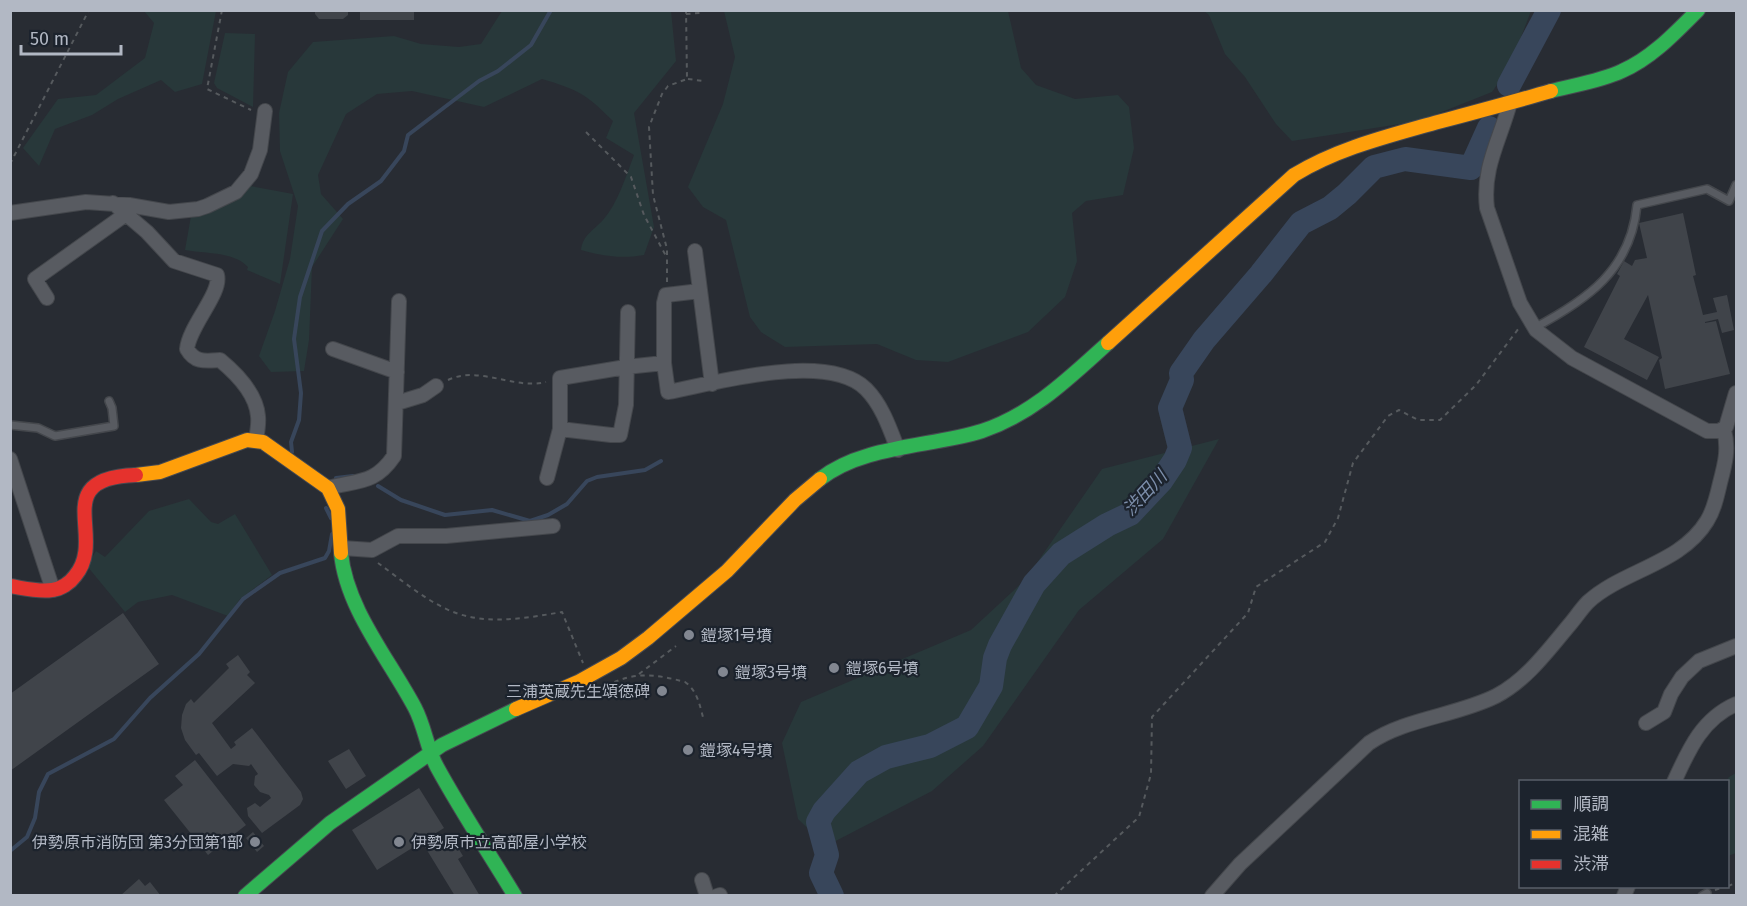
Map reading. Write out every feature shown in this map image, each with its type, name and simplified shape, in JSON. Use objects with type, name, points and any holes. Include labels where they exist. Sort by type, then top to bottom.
[{"type":"street","points":[[244,896],[330,823],[432,753],[488,721],[588,676],[621,658],[727,571],[795,500],[827,474],[857,460],[979,432],[1009,420],[1041,402],[1309,165],[1344,149],[1602,79],[1638,64],[1659,49],[1698,10]]},
{"type":"street","points":[[1510,103],[1486,175],[1485,192],[1487,208],[1512,282],[1531,323],[1572,358],[1707,431],[1724,430]]},
{"type":"street","points":[[10,213],[86,201],[169,212],[198,209],[236,192],[251,174],[260,150],[265,114]]},
{"type":"street","points":[[113,203],[147,232],[174,261],[217,275],[218,285],[192,333],[188,349],[191,355],[200,361],[220,360],[235,373],[250,392],[258,415],[256,440]]},
{"type":"street","points":[[48,298],[32,275],[126,214]]},
{"type":"street","points":[[695,250],[712,384]]},
{"type":"street","points":[[700,291],[666,296],[664,363],[668,392],[782,371],[833,373],[851,378],[868,390],[877,402],[898,450]]},
{"type":"street","points":[[328,488],[370,480],[389,464],[394,456],[399,301]]},
{"type":"street","points":[[560,429],[620,435],[626,405],[628,312]]},
{"type":"street","points":[[333,349],[397,372]]},
{"type":"street","points":[[547,478],[560,429],[560,378],[664,363]]},
{"type":"street","points":[[397,403],[423,395],[436,386]]},
{"type":"street","points":[[1212,896],[1240,864],[1369,744],[1389,732],[1479,704],[1517,682],[1535,665],[1588,602],[1614,584],[1680,550],[1695,537],[1707,522],[1714,507],[1727,456],[1724,430],[1737,393]]},
{"type":"street","points":[[10,586],[52,590],[75,578],[84,564],[87,547],[84,508],[87,495],[93,486],[113,477],[155,474],[248,440],[263,442],[328,488],[338,509],[343,573],[356,605],[425,729],[436,765],[515,896]]},
{"type":"street","points":[[10,459],[52,590]]},
{"type":"street","points":[[342,548],[372,550],[398,536],[446,536],[553,526]]},
{"type":"street","points":[[1646,723],[1664,712],[1671,694],[1682,677],[1698,662],[1737,646]]},
{"type":"street","points":[[1675,780],[1691,743],[1706,723],[1727,708],[1737,704]]},
{"type":"street","points":[[702,880],[715,895]]},
{"type":"lane","points":[[1531,323],[1579,303],[1593,292],[1617,265],[1632,228],[1636,205],[1707,189],[1729,201],[1737,186]]},
{"type":"lane","points":[[10,424],[38,428],[55,436],[114,426],[109,401]]},
{"type":"path","points":[[10,164],[89,10]]},
{"type":"path","points":[[222,10],[207,89],[265,114]]},
{"type":"path","points":[[687,79],[686,12],[700,13]]},
{"type":"path","points":[[666,296],[667,258],[653,195],[650,127],[662,94],[668,86],[687,79],[703,81]]},
{"type":"path","points":[[586,132],[631,177],[644,215],[667,258]]},
{"type":"path","points":[[1054,896],[1139,817],[1151,774],[1152,717],[1248,613],[1256,587],[1325,542],[1338,518],[1353,463],[1388,416],[1399,410],[1418,420],[1440,420],[1476,386],[1531,323]]},
{"type":"path","points":[[436,386],[454,378],[477,375],[535,385],[560,378]]},
{"type":"path","points":[[358,549],[417,592],[455,613],[492,620],[562,612],[588,676]]},
{"type":"path","points":[[601,688],[620,679],[639,674],[676,646]]},
{"type":"path","points":[[639,674],[685,682],[696,695],[704,721]]},
{"type":"shaded area","points":[[144,11],[216,11],[202,84],[175,92],[161,80],[118,99],[92,115],[55,129],[39,166],[23,148],[58,99],[96,95],[145,58],[154,23]]},
{"type":"shaded area","points":[[502,11],[671,11],[676,61],[634,113],[654,227],[644,255],[612,256],[581,250],[586,237],[613,206],[634,155],[606,138],[613,121],[581,94],[542,79],[484,107],[412,91],[377,94],[346,114],[318,175],[321,194],[343,219],[312,267],[309,340],[304,371],[271,372],[259,356],[290,259],[298,206],[280,151],[279,113],[288,72],[313,42],[394,36],[421,44],[459,47],[481,44]]},
{"type":"shaded area","points":[[724,11],[1008,11],[1021,68],[1036,85],[1075,99],[1118,95],[1129,107],[1134,148],[1123,195],[1086,201],[1072,213],[1077,261],[1065,297],[1028,332],[948,362],[916,360],[877,344],[785,347],[761,332],[750,317],[726,220],[703,207],[688,187],[723,104],[735,57]]},
{"type":"shaded area","points":[[1204,11],[1531,11],[1510,66],[1492,92],[1419,121],[1292,141],[1276,124],[1245,77],[1225,54],[1209,15]]},
{"type":"shaded area","points":[[225,33],[255,34],[253,107],[217,88],[214,83]]},
{"type":"shaded area","points":[[250,186],[293,194],[280,284],[247,270],[248,267],[235,258],[185,250],[191,216],[201,215],[241,197]]},
{"type":"shaded area","points":[[1219,439],[1163,539],[1079,610],[983,746],[932,791],[826,846],[798,819],[782,743],[801,702],[971,630],[1025,580],[1102,469]]},
{"type":"shaded area","points":[[189,499],[211,522],[218,524],[235,514],[272,575],[240,599],[228,616],[172,595],[138,602],[125,612],[87,566],[96,551],[105,557],[149,511]]},
{"type":"shaded area","points":[[1736,773],[1736,853],[1729,856],[1729,780],[1727,780]]},
{"type":"building","points":[[315,10],[348,10],[348,15],[343,19],[319,19]]},
{"type":"building","points":[[360,10],[414,10],[414,20],[360,20]]},
{"type":"building","points":[[1683,213],[1696,275],[1693,276],[1703,315],[1717,312],[1713,298],[1727,295],[1734,330],[1722,333],[1718,319],[1705,323],[1716,321],[1730,374],[1665,389],[1659,360],[1662,358],[1648,295],[1624,339],[1659,357],[1647,380],[1584,347],[1620,276],[1617,274],[1624,261],[1632,266],[1635,260],[1647,258],[1639,223]]},
{"type":"building","points":[[123,613],[159,664],[10,771],[10,694]]},
{"type":"building","points":[[238,655],[250,672],[247,675],[255,683],[212,723],[231,749],[236,745],[234,742],[252,728],[301,792],[303,799],[300,805],[262,833],[248,816],[247,808],[255,803],[260,807],[271,798],[260,792],[254,785],[255,776],[258,774],[251,764],[249,766],[233,764],[217,776],[199,753],[196,755],[185,740],[181,728],[186,704],[191,699],[194,703],[229,668],[226,664]]},
{"type":"building","points":[[349,749],[366,776],[346,789],[328,761]]},
{"type":"building","points":[[195,760],[246,825],[208,855],[164,800],[183,785],[175,776]]},
{"type":"building","points":[[419,788],[444,828],[377,870],[352,830]]},
{"type":"building","name":"伊勢原市消防団 第3分団第1部","points":[[253,832],[264,846],[257,852],[246,838]]},
{"type":"building","points":[[449,833],[463,856],[458,859],[480,896],[455,896],[425,847]]},
{"type":"building","points":[[139,879],[145,886],[150,882],[161,896],[120,896]]},
{"type":"waterway","points":[[292,452],[291,442],[299,420],[301,393],[294,339],[300,297],[322,231],[348,204],[381,181],[404,151],[408,135],[531,45],[551,10]]},
{"type":"waterway","name":"渋田川","points":[[1509,85],[1549,10]]},
{"type":"waterway","name":"渋田川","points":[[832,896],[821,873],[827,855],[818,822],[824,811],[859,772],[886,757],[930,746],[967,727],[991,686],[995,658],[1000,645],[1034,584],[1061,554],[1107,525],[1130,514],[1161,481],[1175,460],[1180,448],[1170,408],[1182,380],[1181,373],[1204,340],[1301,223],[1330,208],[1374,167],[1405,159],[1471,168],[1489,128]]},
{"type":"waterway","points":[[378,486],[401,500],[445,515],[492,510],[530,521],[548,515],[567,504],[587,481],[597,477],[645,470],[661,461]]},
{"type":"waterway","points":[[336,478],[353,476]]},
{"type":"waterway","points":[[326,508],[331,518]]},
{"type":"waterway","points":[[10,851],[27,837],[35,818],[39,792],[48,774],[114,739],[150,698],[199,654],[243,599],[280,573],[325,558],[329,551],[332,534]]},
{"type":"traffic: fast","points":[[1551,91],[1605,78],[1633,66],[1663,44],[1698,10]]},
{"type":"traffic: fast","points":[[820,479],[856,459],[898,448],[962,436],[1000,424],[1050,394],[1108,343]]},
{"type":"traffic: fast","points":[[341,553],[351,594],[370,633],[415,708],[437,767],[515,896]]},
{"type":"traffic: fast","points":[[245,896],[330,823],[442,745],[516,709]]},
{"type":"traffic: slow","points":[[1108,343],[1294,175],[1326,158],[1376,140],[1551,91]]},
{"type":"traffic: slow","points":[[136,475],[160,472],[247,440],[263,442],[328,488],[338,509],[341,553]]},
{"type":"traffic: slow","points":[[516,709],[578,682],[621,658],[648,638],[727,571],[795,500],[820,479]]},
{"type":"traffic: jam","points":[[10,586],[47,590],[59,588],[71,581],[83,561],[86,544],[84,512],[86,498],[94,487],[109,479],[136,475]]},
{"type":"place","name":"鎧塚1号墳","points":[[689,635]]},
{"type":"place","name":"鎧塚6号墳","points":[[834,668]]},
{"type":"place","name":"鎧塚3号墳","points":[[723,672]]},
{"type":"place","name":"三浦英蔵先生頌徳碑","points":[[662,691]]},
{"type":"place","name":"鎧塚4号墳","points":[[688,750]]},
{"type":"place","name":"伊勢原市消防団 第3分団第1部","points":[[255,842]]},
{"type":"place","name":"伊勢原市立高部屋小学校","points":[[399,842]]}]
